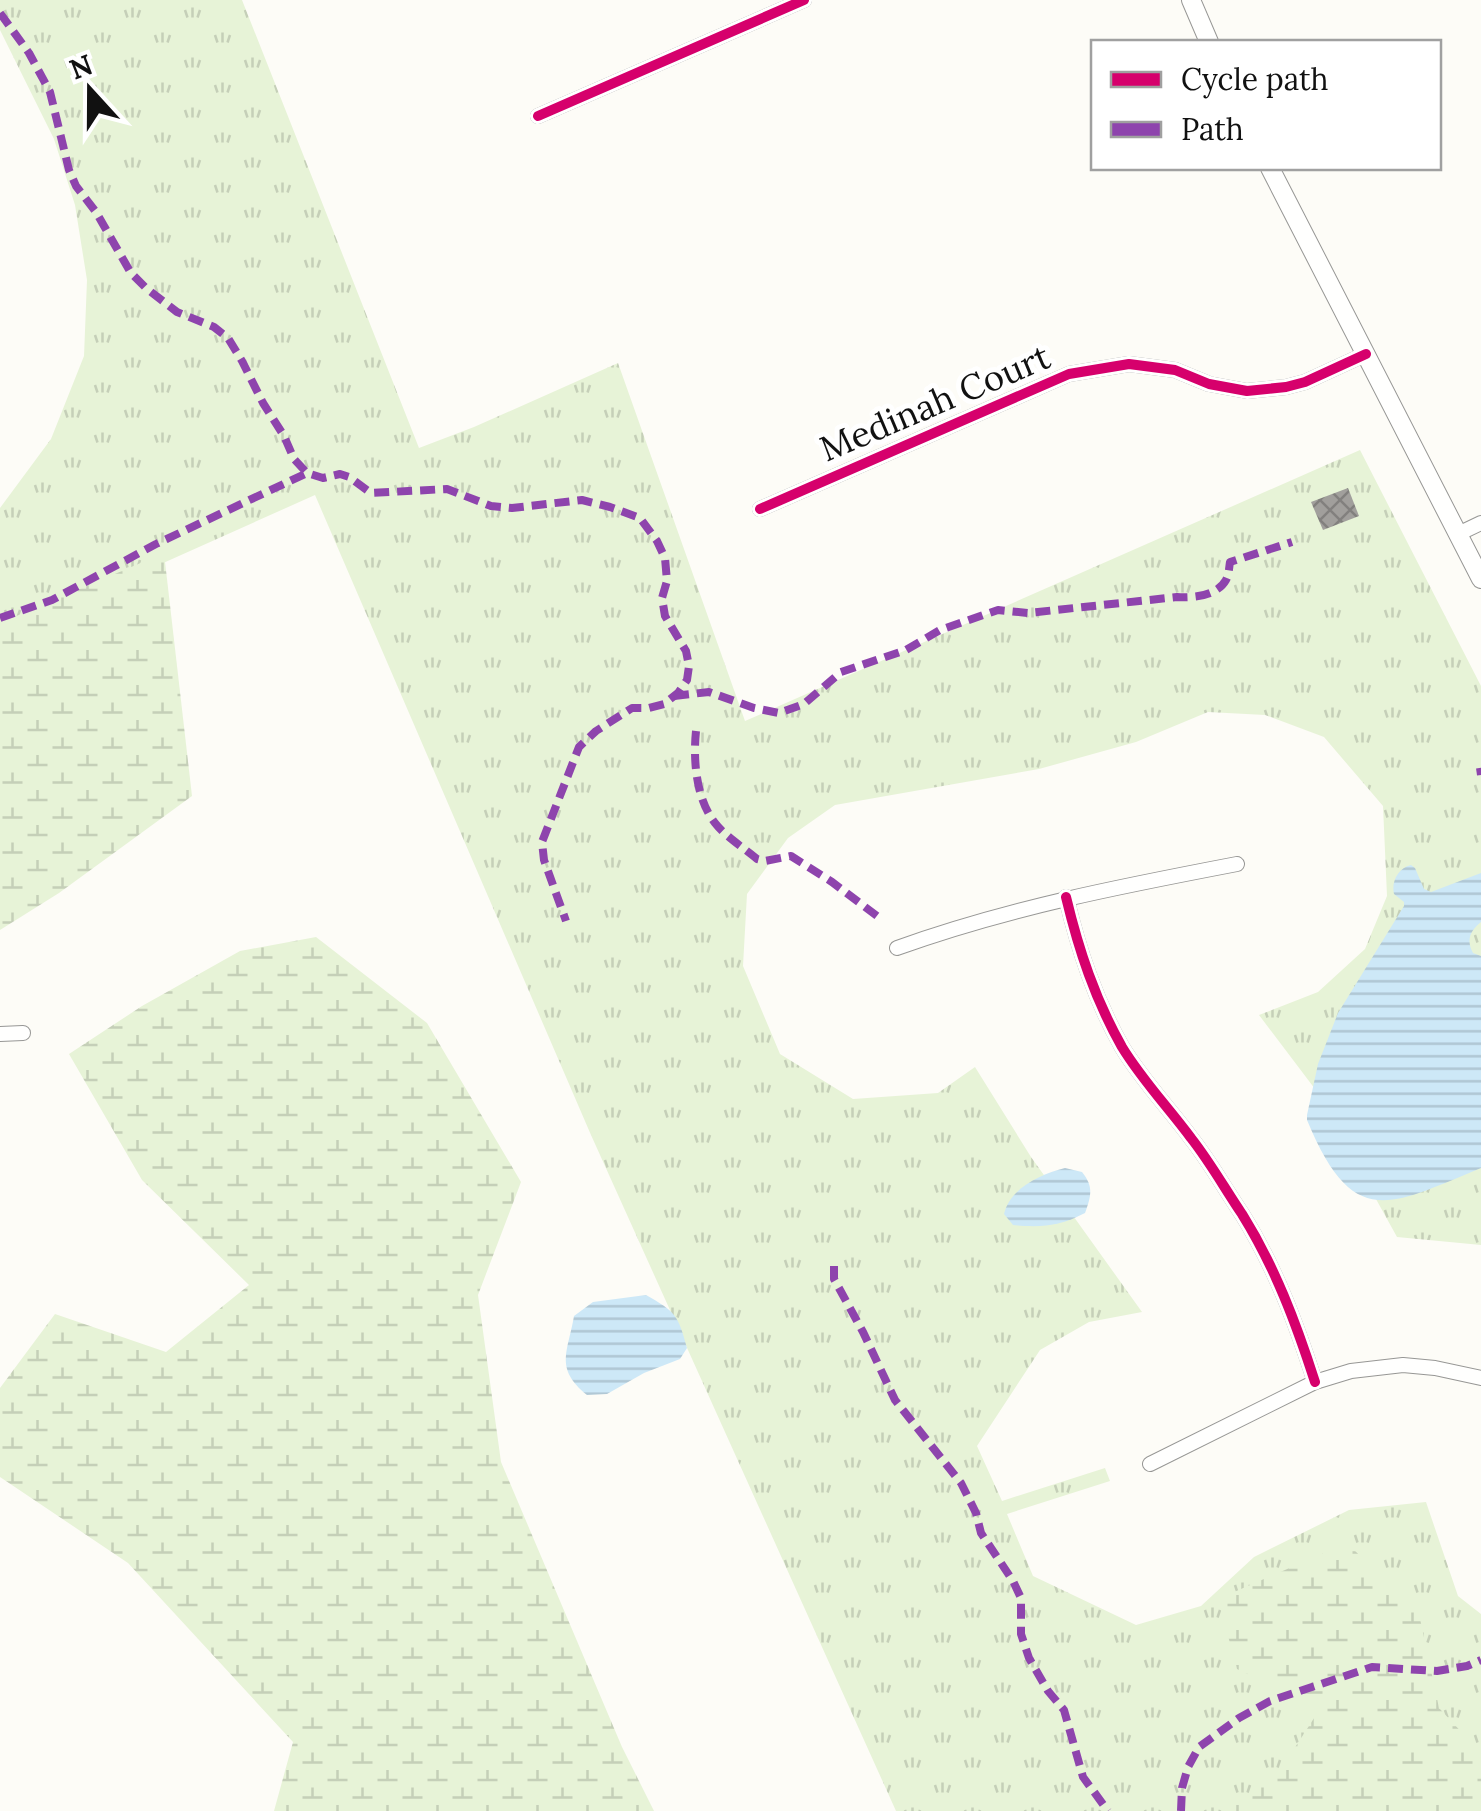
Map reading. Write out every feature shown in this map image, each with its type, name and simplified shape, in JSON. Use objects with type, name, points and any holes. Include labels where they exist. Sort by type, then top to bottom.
[{"type":"street","points":[[538,116],[804,0]]},
{"type":"street","points":[[1191,0],[1208,40]]},
{"type":"street","points":[[1271,170],[1481,579]]},
{"type":"street","name":"Medinah Court","points":[[760,510],[1069,374],[1129,364],[1175,370],[1209,384],[1247,391],[1304,382],[1366,354]]},
{"type":"street","points":[[1458,534],[1481,524]]},
{"type":"street","points":[[898,948],[983,919],[1066,898],[1237,864]]},
{"type":"street","points":[[1066,898],[1090,983],[1103,1012],[1133,1063],[1202,1154],[1244,1218],[1293,1314],[1315,1382]]},
{"type":"street","points":[[0,1034],[23,1033]]},
{"type":"street","points":[[1150,1464],[1315,1382],[1351,1371],[1403,1365],[1481,1378]]},
{"type":"green space","points":[[0,0],[242,0],[419,448],[618,363],[745,721],[1360,450],[1481,686],[1481,1245],[1397,1237],[1315,1089],[1259,1015],[1318,992],[1365,949],[1387,896],[1383,806],[1324,737],[1265,715],[1208,712],[1136,742],[1039,769],[835,805],[788,838],[747,894],[743,966],[780,1054],[853,1099],[938,1093],[975,1067],[1031,1157],[1142,1312],[1089,1322],[1040,1350],[977,1446],[1002,1501],[1105,1468],[1110,1481],[1007,1514],[1033,1576],[1136,1625],[1201,1606],[1254,1557],[1349,1510],[1426,1502],[1458,1596],[1481,1614],[1481,1811],[896,1811],[591,1135],[315,495],[0,636],[0,508],[51,439],[84,356],[87,280],[75,205],[54,139],[0,30]]},
{"type":"green space","points":[[164,553],[192,796],[59,893],[0,930],[0,623]]},
{"type":"green space","points":[[316,937],[427,1023],[521,1182],[478,1295],[501,1462],[622,1747],[654,1811],[274,1811],[293,1742],[128,1563],[0,1477],[0,1388],[55,1314],[166,1352],[249,1285],[142,1180],[69,1054],[142,1006],[240,951]]},
{"type":"green space","points":[[1347,1543],[1419,1614],[1439,1708],[1481,1753],[1481,1811],[1224,1811],[1277,1775],[1320,1709],[1237,1669],[1218,1599]]},
{"type":"water","points":[[1411,865],[1424,889],[1431,892],[1481,873],[1481,922],[1470,940],[1473,953],[1481,956],[1481,1168],[1421,1192],[1377,1200],[1358,1194],[1341,1180],[1324,1155],[1307,1115],[1318,1064],[1338,1013],[1404,906],[1394,894],[1394,885],[1399,872]]},
{"type":"water","points":[[1065,1168],[1082,1172],[1088,1182],[1090,1197],[1085,1213],[1050,1225],[1013,1225],[1004,1214],[1013,1197],[1037,1178]]},
{"type":"water","points":[[646,1295],[674,1315],[687,1348],[680,1359],[607,1394],[587,1395],[567,1368],[574,1316],[593,1302]]},
{"type":"building","points":[[1348,488],[1359,516],[1323,530],[1311,502]]},
{"type":"marked path","points":[[0,13],[29,53],[50,92],[76,186],[96,212],[131,273],[177,312],[214,327],[228,338],[294,459],[307,473],[323,478],[340,474],[371,493],[447,489],[491,506],[512,508],[582,500],[640,518],[657,541],[665,558],[665,616],[686,651],[687,680],[664,704],[632,708],[579,747],[542,842],[544,860],[566,921]]},
{"type":"marked path","points":[[0,618],[52,600],[156,544],[307,473]]},
{"type":"marked path","points":[[674,696],[709,692],[779,713],[804,704],[841,672],[906,650],[940,630],[998,610],[1028,613],[1204,595],[1222,585],[1230,562],[1292,542]]},
{"type":"marked path","points":[[696,731],[700,791],[719,828],[757,859],[791,856],[877,916]]},
{"type":"marked path","points":[[1480,768],[1481,775]]},
{"type":"marked path","points":[[834,1266],[834,1279],[895,1400],[961,1483],[981,1533],[1013,1581],[1021,1598],[1021,1634],[1029,1658],[1064,1710],[1083,1777],[1108,1811]]},
{"type":"marked path","points":[[1181,1811],[1182,1788],[1199,1747],[1270,1701],[1372,1667],[1437,1671],[1481,1660]]},
{"type":"cycle path","points":[[538,116],[804,0]]},
{"type":"cycle path","points":[[760,509],[1069,374],[1129,364],[1175,370],[1209,384],[1247,391],[1305,382],[1366,354]]},
{"type":"cycle path","points":[[1066,897],[1089,974],[1112,1029],[1138,1071],[1205,1156],[1254,1234],[1284,1296],[1315,1382]]}]
